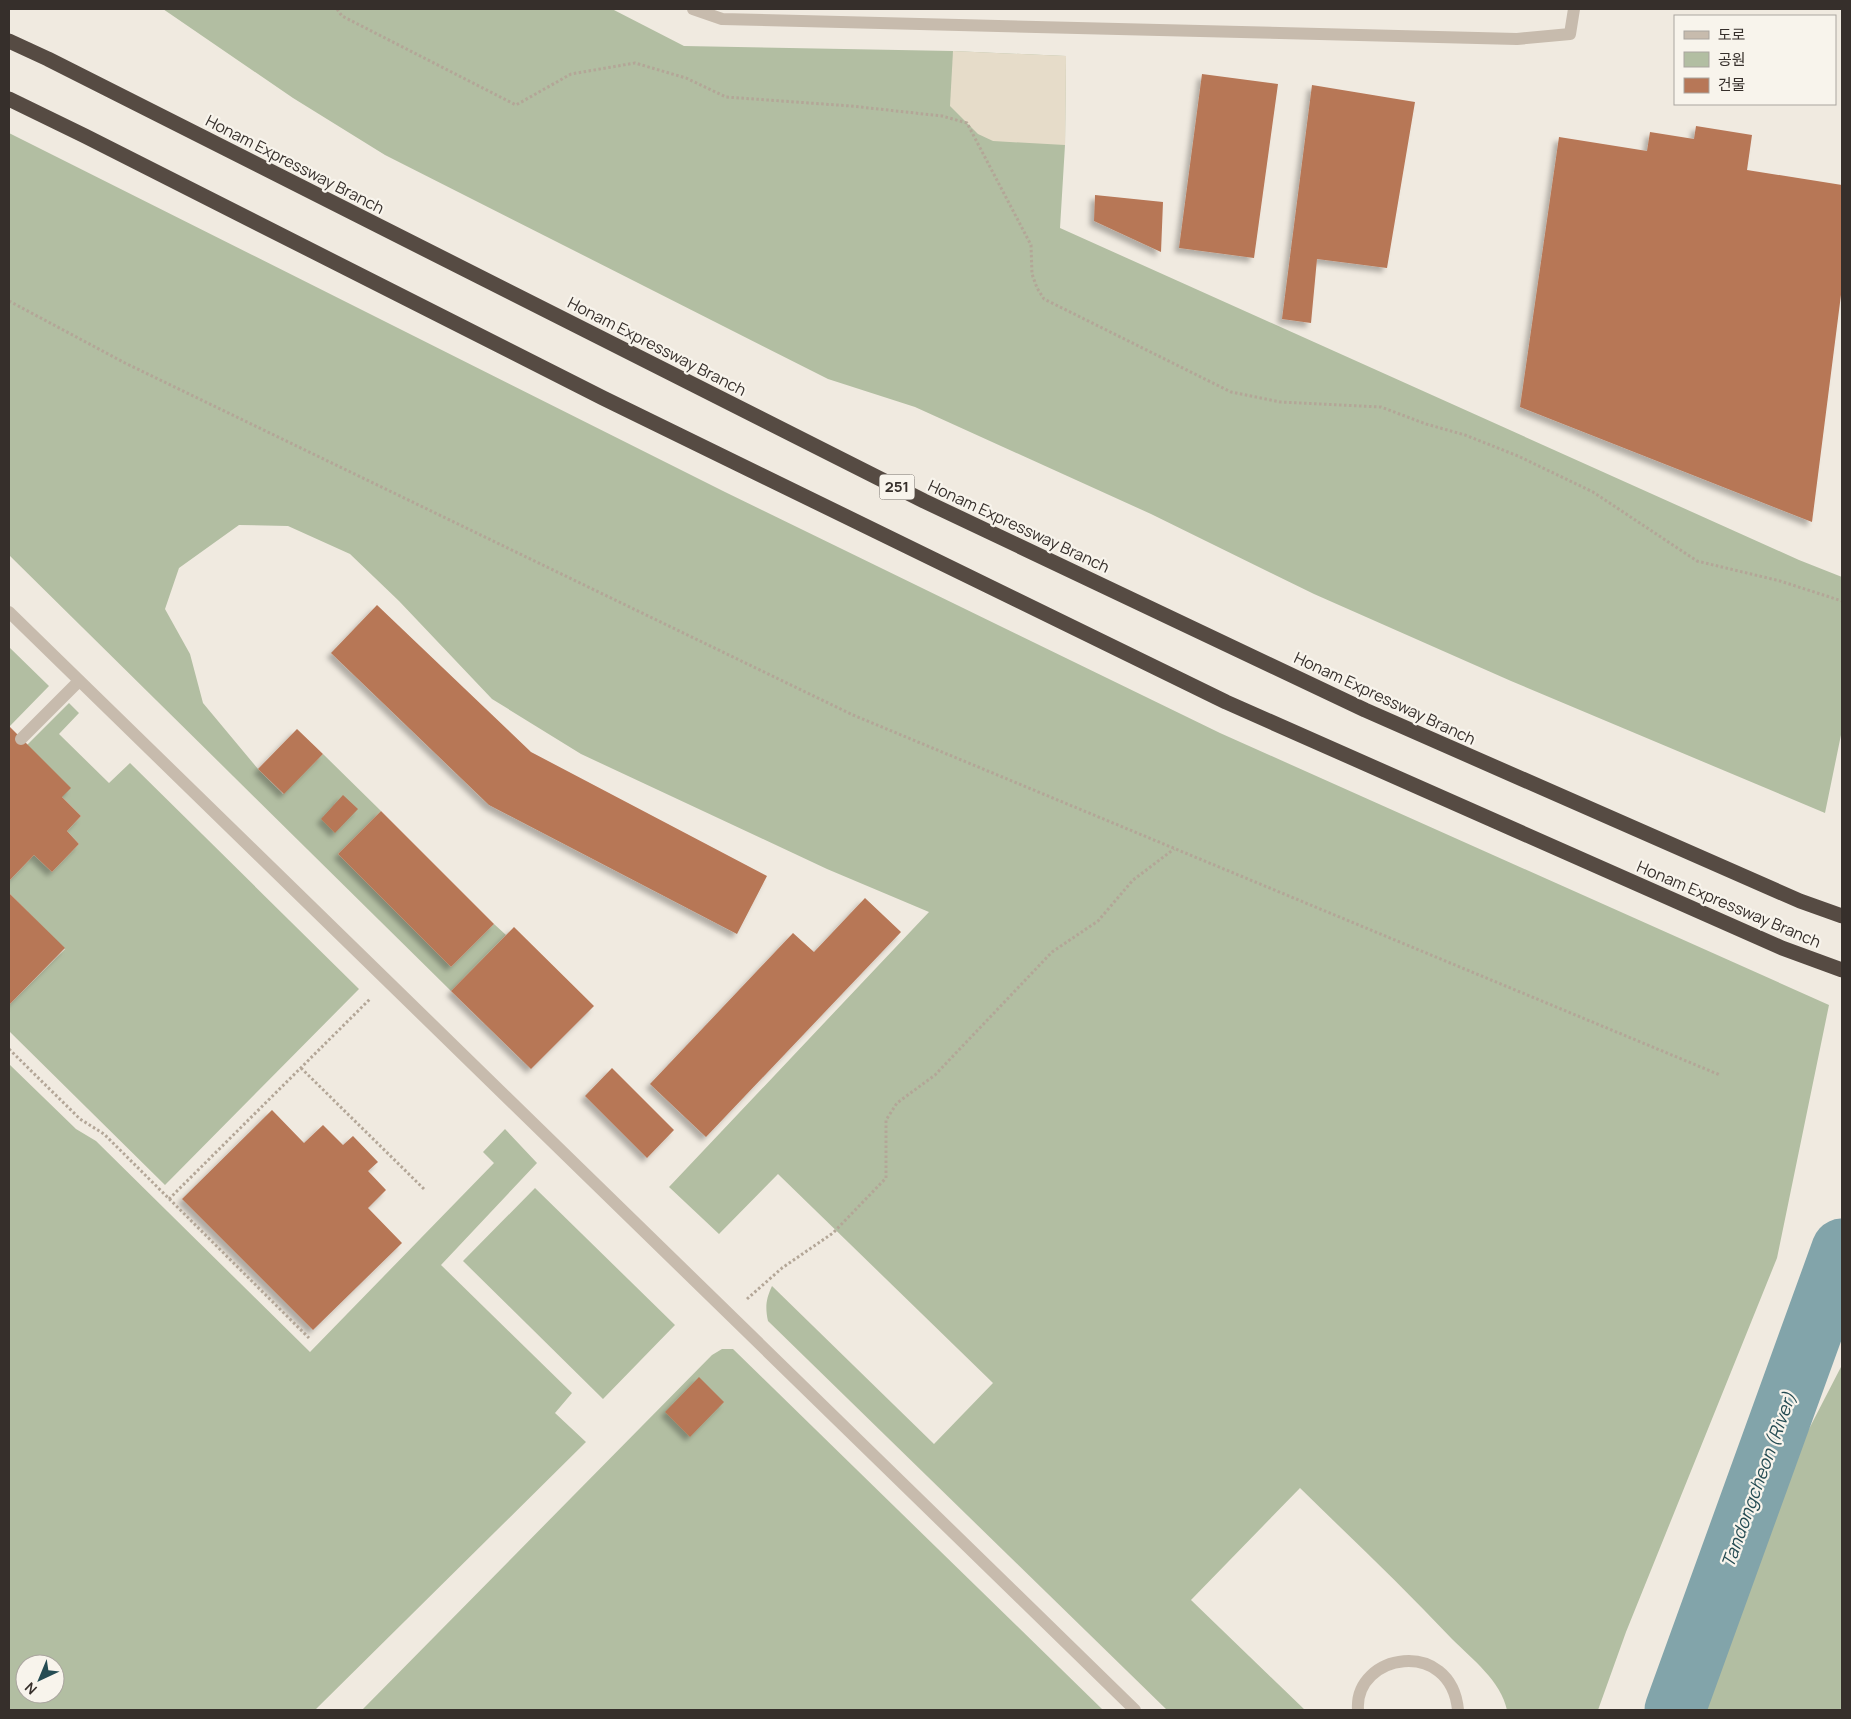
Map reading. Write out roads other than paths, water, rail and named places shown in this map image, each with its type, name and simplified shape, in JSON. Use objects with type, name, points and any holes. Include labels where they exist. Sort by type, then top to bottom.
[{"type":"highway","name":"Honam Expressway Branch","points":[[9,41],[924,500],[1374,714],[1800,901],[1842,916]]},
{"type":"highway","name":"Honam Expressway Branch","points":[[9,100],[85,136],[603,398],[1226,702],[1782,948],[1842,970]]},
{"type":"street","points":[[693,9],[722,19],[1517,39],[1570,34],[1574,9]]},
{"type":"street","points":[[9,612],[1135,1710]]},
{"type":"street","points":[[21,739],[79,681]]},
{"type":"street","points":[[1358,1710],[1362,1689],[1372,1674],[1386,1665],[1404,1661],[1421,1662],[1437,1670],[1449,1682],[1456,1698],[1458,1710]]},
{"type":"waterway","name":"Tandongcheon (River)","points":[[1675,1710],[1842,1249]]}]
